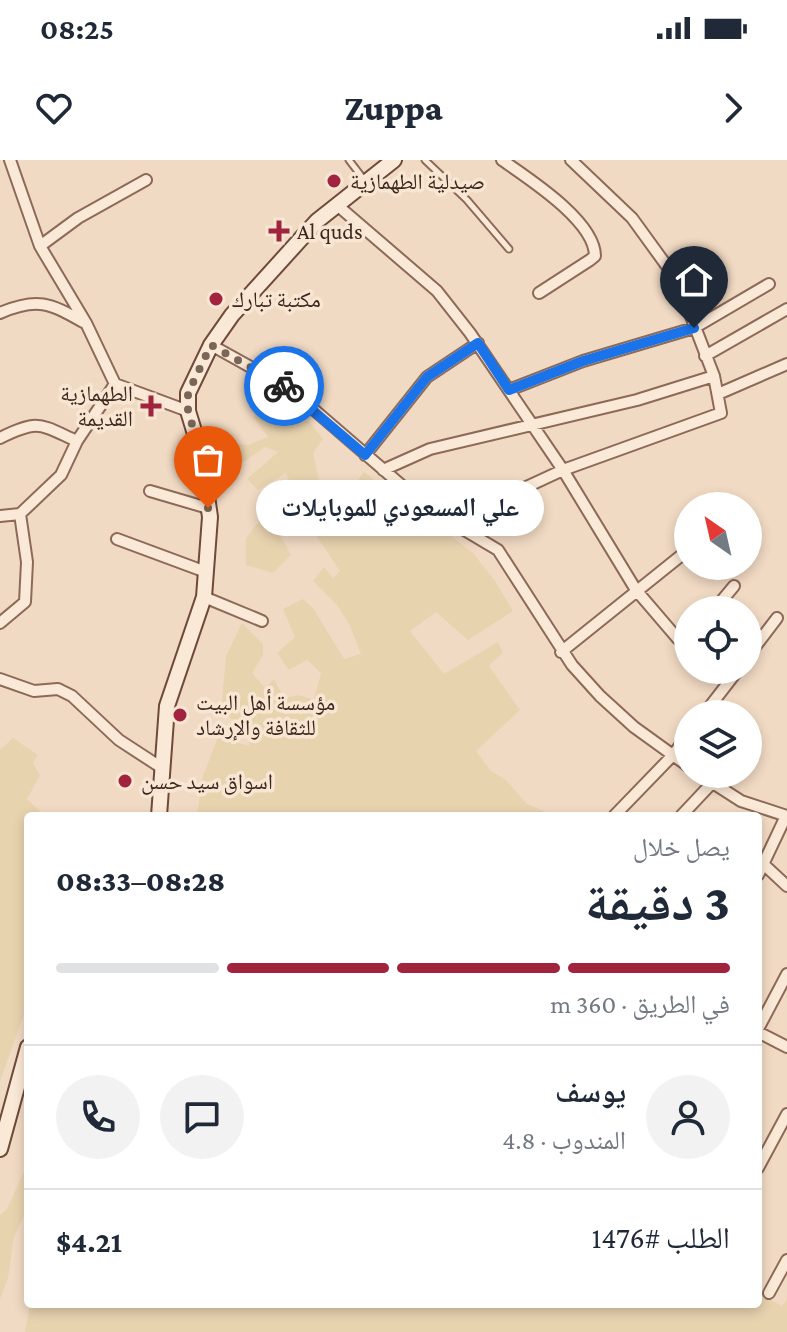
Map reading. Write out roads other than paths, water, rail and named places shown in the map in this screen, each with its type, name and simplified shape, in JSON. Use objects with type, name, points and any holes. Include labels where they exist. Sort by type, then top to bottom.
[{"type":"main road","points":[[159,812],[167,706],[204,597],[206,572],[208,508],[201,454],[188,411],[188,393],[211,345],[242,303],[317,221],[394,160]]},
{"type":"main road","points":[[0,1149],[24,1084]]},
{"type":"street","points":[[10,160],[40,246],[86,323],[115,384],[188,411]]},
{"type":"street","points":[[502,160],[545,190],[582,224],[595,250],[595,256],[590,260],[539,293]]},
{"type":"street","points":[[451,522],[563,470],[718,416],[722,409],[714,376],[677,280],[632,218],[571,160]]},
{"type":"street","points":[[40,246],[78,218],[146,180]]},
{"type":"street","points":[[337,205],[437,291],[478,343],[563,470],[636,590],[674,634]]},
{"type":"street","points":[[509,390],[583,361],[694,328],[769,284]]},
{"type":"street","points":[[0,313],[23,303],[56,306],[86,323]]},
{"type":"street","points":[[705,356],[787,309]]},
{"type":"street","points":[[365,455],[427,377],[478,343]]},
{"type":"street","points":[[211,345],[290,389],[429,509],[498,550],[561,652],[600,696],[634,727],[673,755],[618,812]]},
{"type":"street","points":[[718,394],[787,364]]},
{"type":"street","points":[[383,470],[430,449],[637,400],[714,376]]},
{"type":"street","points":[[0,516],[20,514],[61,475],[77,441],[115,384]]},
{"type":"street","points":[[0,438],[26,426],[40,424],[77,441]]},
{"type":"street","points":[[150,491],[208,508]]},
{"type":"street","points":[[0,623],[25,602],[27,562],[20,514]]},
{"type":"street","points":[[117,539],[206,572]]},
{"type":"street","points":[[561,652],[674,561]]},
{"type":"street","points":[[726,596],[734,586]]},
{"type":"street","points":[[204,597],[262,621]]},
{"type":"street","points":[[762,638],[777,618]]},
{"type":"street","points":[[0,679],[34,691],[58,689],[72,696],[119,740],[162,768]]},
{"type":"street","points":[[715,700],[727,684]]},
{"type":"street","points":[[685,812],[707,788]]},
{"type":"street","points":[[720,788],[741,801],[787,816],[762,859]]},
{"type":"street","points":[[762,862],[787,886]]},
{"type":"street","points":[[762,1022],[787,974]]},
{"type":"street","points":[[762,1032],[787,1047]]},
{"type":"street","points":[[762,1161],[787,1114]]},
{"type":"street","points":[[769,1293],[787,1260]]},
{"type":"lane","points":[[349,160],[366,182]]},
{"type":"lane","points":[[425,160],[467,200],[509,249]]},
{"type":"place","name":"صيدلية الطهمازية","points":[[334,181]]},
{"type":"place","name":"Al quds","points":[[279,231]]},
{"type":"place","name":"مكتبة تبارك","points":[[216,299]]},
{"type":"place","name":"الطهمازية القديمة","points":[[151,406]]},
{"type":"place","name":"علي المسعودي للموبايلات","points":[[208,508]]},
{"type":"place","name":"مؤسسة أهل البيت للثقافة والإرشاد","points":[[180,715]]},
{"type":"place","name":"اسواق سيد حسن","points":[[125,781]]}]
